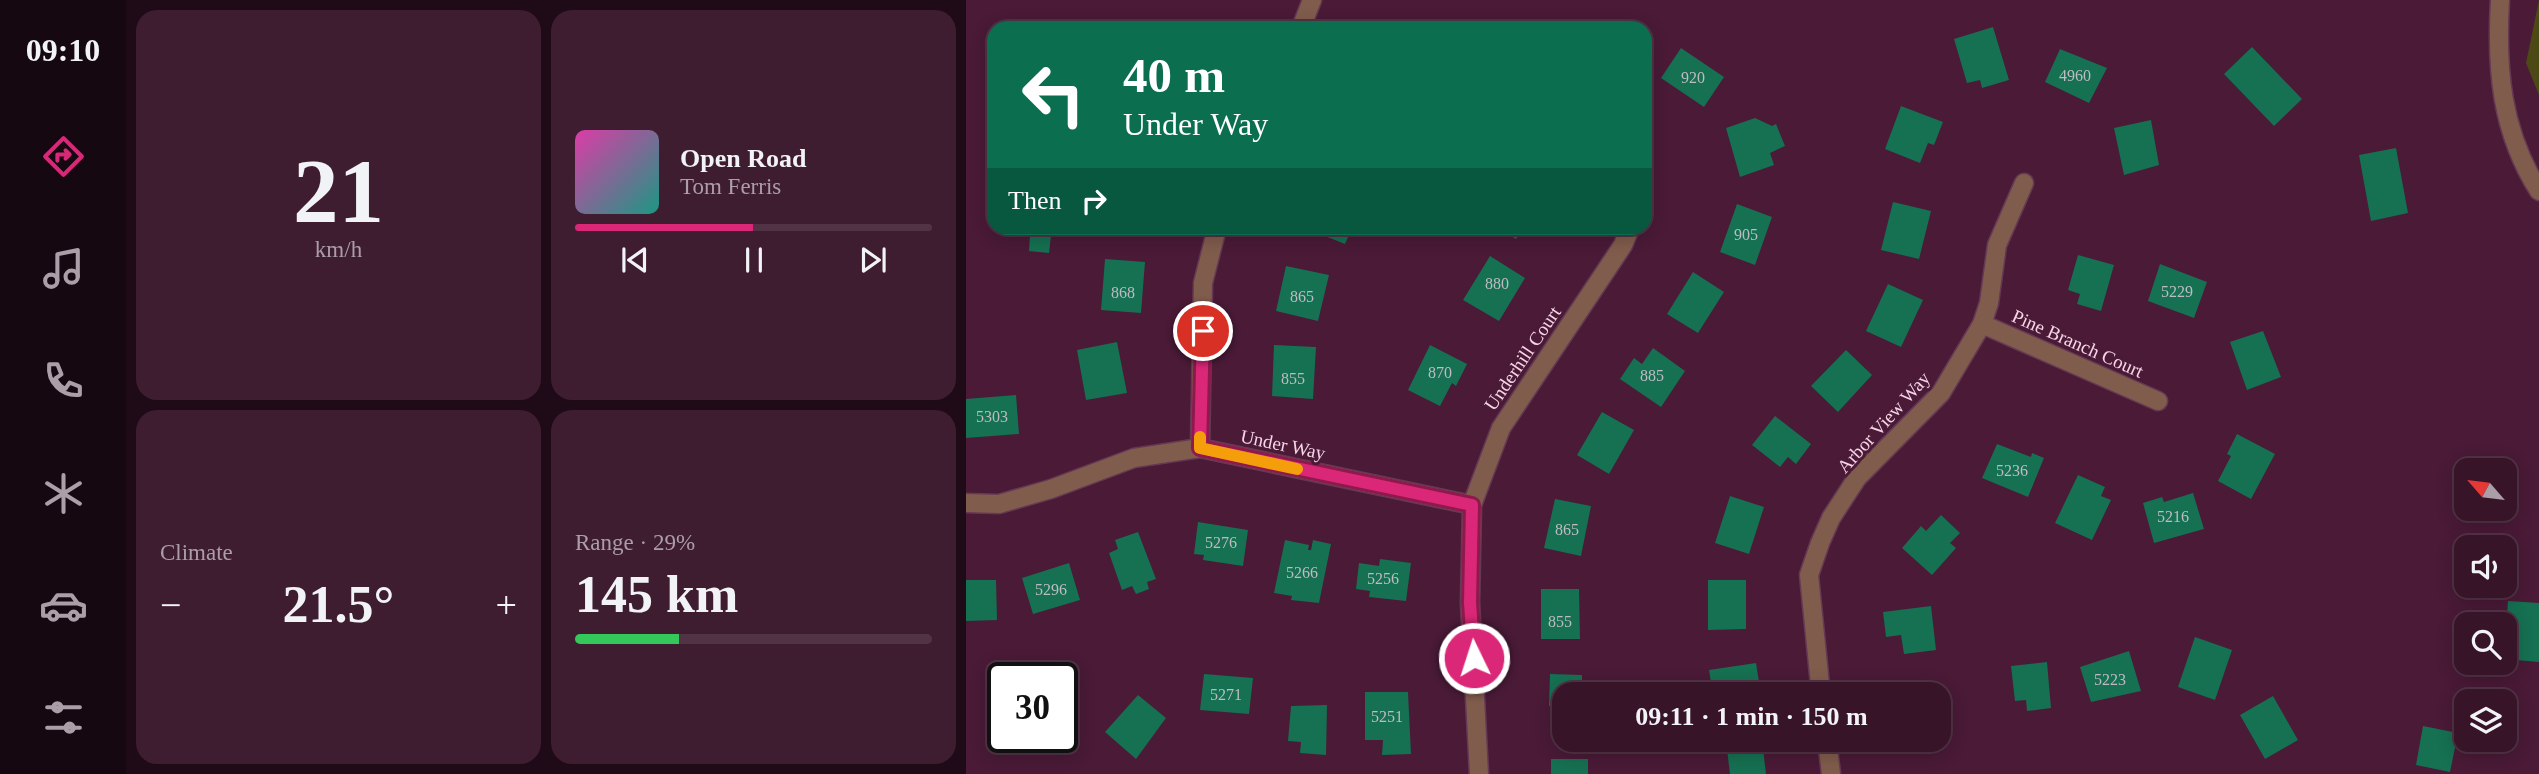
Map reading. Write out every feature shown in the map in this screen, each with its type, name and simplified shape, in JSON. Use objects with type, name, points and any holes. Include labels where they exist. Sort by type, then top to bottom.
[{"type":"street","points":[[1304,21],[1312,0]]},
{"type":"street","points":[[2500,0],[2497,54],[2503,100],[2525,169],[2539,191]]},
{"type":"street","name":"Arbor View Way","points":[[1820,682],[1809,575],[1831,517],[1857,478],[1941,393],[1982,324],[1989,303],[1997,246],[2024,183]]},
{"type":"street","points":[[1200,448],[1203,283],[1215,235]]},
{"type":"street","name":"Underhill Court","points":[[1479,774],[1470,603],[1472,505],[1500,428],[1627,235]]},
{"type":"street","name":"Pine Branch Court","points":[[1982,324],[2158,401]]},
{"type":"street","name":"Under Way","points":[[966,503],[999,503],[1051,489],[1134,458],[1200,448],[1472,505]]},
{"type":"street","points":[[1828,752],[1831,774]]},
{"type":"shaded area","points":[[2539,0],[2539,95],[2526,63]]},
{"type":"building","points":[[1993,27],[2009,80],[1982,88],[1980,80],[1967,83],[1954,39]]},
{"type":"building","points":[[2252,47],[2302,99],[2274,126],[2224,74]]},
{"type":"building","points":[[1681,48],[1724,77],[1704,107],[1661,78]]},
{"type":"building","points":[[2060,49],[2107,68],[2089,103],[2045,82]]},
{"type":"building","points":[[1901,106],[1943,122],[1934,145],[1928,143],[1920,163],[1885,149]]},
{"type":"building","points":[[1755,118],[1772,126],[1776,124],[1785,146],[1770,153],[1774,165],[1740,177],[1726,128]]},
{"type":"building","points":[[2151,120],[2159,165],[2124,175],[2114,128]]},
{"type":"building","points":[[2396,148],[2408,213],[2371,221],[2359,155]]},
{"type":"building","points":[[1893,202],[1931,211],[1919,259],[1881,250]]},
{"type":"building","points":[[1737,204],[1772,217],[1755,265],[1720,252]]},
{"type":"building","points":[[1030,235],[1051,236],[1049,253],[1029,251]]},
{"type":"building","points":[[1322,235],[1349,235],[1345,244]]},
{"type":"building","points":[[2078,255],[2114,265],[2101,311],[2077,304],[2080,294],[2068,290]]},
{"type":"building","points":[[1490,256],[1525,278],[1499,321],[1463,300]]},
{"type":"building","points":[[1105,259],[1145,262],[1141,313],[1101,310]]},
{"type":"building","points":[[2160,264],[2207,282],[2194,318],[2148,301]]},
{"type":"building","points":[[1286,266],[1329,275],[1318,321],[1276,311]]},
{"type":"building","points":[[1693,272],[1724,292],[1698,333],[1667,314]]},
{"type":"building","points":[[1888,284],[1923,300],[1901,347],[1866,331]]},
{"type":"building","points":[[2263,331],[2281,377],[2247,390],[2230,342]]},
{"type":"building","points":[[1117,342],[1127,393],[1086,400],[1077,350]]},
{"type":"building","points":[[1274,345],[1316,347],[1313,399],[1272,396]]},
{"type":"building","points":[[1430,345],[1467,364],[1456,386],[1452,383],[1440,406],[1408,390]]},
{"type":"building","points":[[1653,348],[1685,371],[1661,407],[1620,379],[1634,358],[1642,364]]},
{"type":"building","points":[[1846,350],[1872,375],[1838,412],[1811,386]]},
{"type":"building","points":[[1016,395],[1019,434],[966,438],[966,399]]},
{"type":"building","points":[[1602,412],[1634,430],[1609,474],[1577,455]]},
{"type":"building","points":[[1775,416],[1811,444],[1796,464],[1788,457],[1780,467],[1752,445]]},
{"type":"building","points":[[2237,434],[2275,454],[2251,499],[2218,481],[2231,456],[2227,454]]},
{"type":"building","points":[[1997,444],[2031,457],[2032,453],[2044,458],[2028,497],[1982,478]]},
{"type":"building","points":[[2078,475],[2105,487],[2101,496],[2111,500],[2092,540],[2055,523]]},
{"type":"building","points":[[2193,493],[2204,529],[2154,543],[2143,503],[2162,497],[2164,502]]},
{"type":"building","points":[[1730,496],[1764,507],[1749,554],[1715,543]]},
{"type":"building","points":[[1555,499],[1591,506],[1581,556],[1544,548]]},
{"type":"building","points":[[1941,515],[1960,533],[1950,543],[1956,548],[1932,575],[1902,548],[1921,526],[1926,531]]},
{"type":"building","points":[[1198,522],[1248,530],[1243,566],[1203,560],[1204,555],[1194,554]]},
{"type":"building","points":[[1138,532],[1156,579],[1147,582],[1149,589],[1136,594],[1132,586],[1122,590],[1109,553],[1118,549],[1115,540]]},
{"type":"building","points":[[1285,540],[1309,545],[1308,550],[1311,550],[1313,540],[1331,544],[1319,603],[1291,600],[1292,596],[1274,593]]},
{"type":"building","points":[[1380,559],[1411,563],[1406,601],[1369,597],[1370,591],[1356,589],[1359,563],[1379,566]]},
{"type":"building","points":[[1069,563],[1080,600],[1033,614],[1022,578]]},
{"type":"building","points":[[966,580],[996,580],[997,620],[966,621]]},
{"type":"building","points":[[1708,580],[1746,580],[1746,629],[1708,630]]},
{"type":"building","points":[[1541,589],[1579,589],[1580,639],[1541,639]]},
{"type":"building","points":[[2508,601],[2539,603],[2539,662],[2517,660],[2517,612],[2507,612]]},
{"type":"building","points":[[1931,606],[1936,650],[1904,654],[1901,635],[1886,637],[1883,612]]},
{"type":"building","points":[[2195,637],[2232,650],[2215,700],[2178,687]]},
{"type":"building","points":[[2129,651],[2141,691],[2091,702],[2080,667]]},
{"type":"building","points":[[2047,662],[2051,708],[2027,711],[2026,700],[2015,701],[2011,666]]},
{"type":"building","points":[[1756,663],[1759,682],[1711,682],[1709,670]]},
{"type":"building","points":[[1204,674],[1253,678],[1249,714],[1200,710]]},
{"type":"building","points":[[1550,674],[1582,675],[1582,682],[1552,682],[1552,706],[1549,706]]},
{"type":"building","points":[[1365,692],[1408,692],[1411,754],[1382,755],[1383,740],[1365,740]]},
{"type":"building","points":[[1138,695],[1166,718],[1136,759],[1105,732]]},
{"type":"building","points":[[2273,696],[2298,740],[2265,759],[2240,715]]},
{"type":"building","points":[[1327,705],[1326,755],[1300,753],[1301,742],[1288,741],[1291,706]]},
{"type":"building","points":[[2423,726],[2454,732],[2450,772],[2416,765]]},
{"type":"building","points":[[1727,752],[1763,752],[1766,774],[1730,774]]},
{"type":"building","points":[[1551,759],[1588,759],[1588,774],[1551,774]]},
{"type":"slow traffic","points":[[1200,437],[1200,448],[1297,469]]},
{"type":"route","points":[[1203,331],[1200,448],[1472,505],[1470,603],[1474,658]]}]
